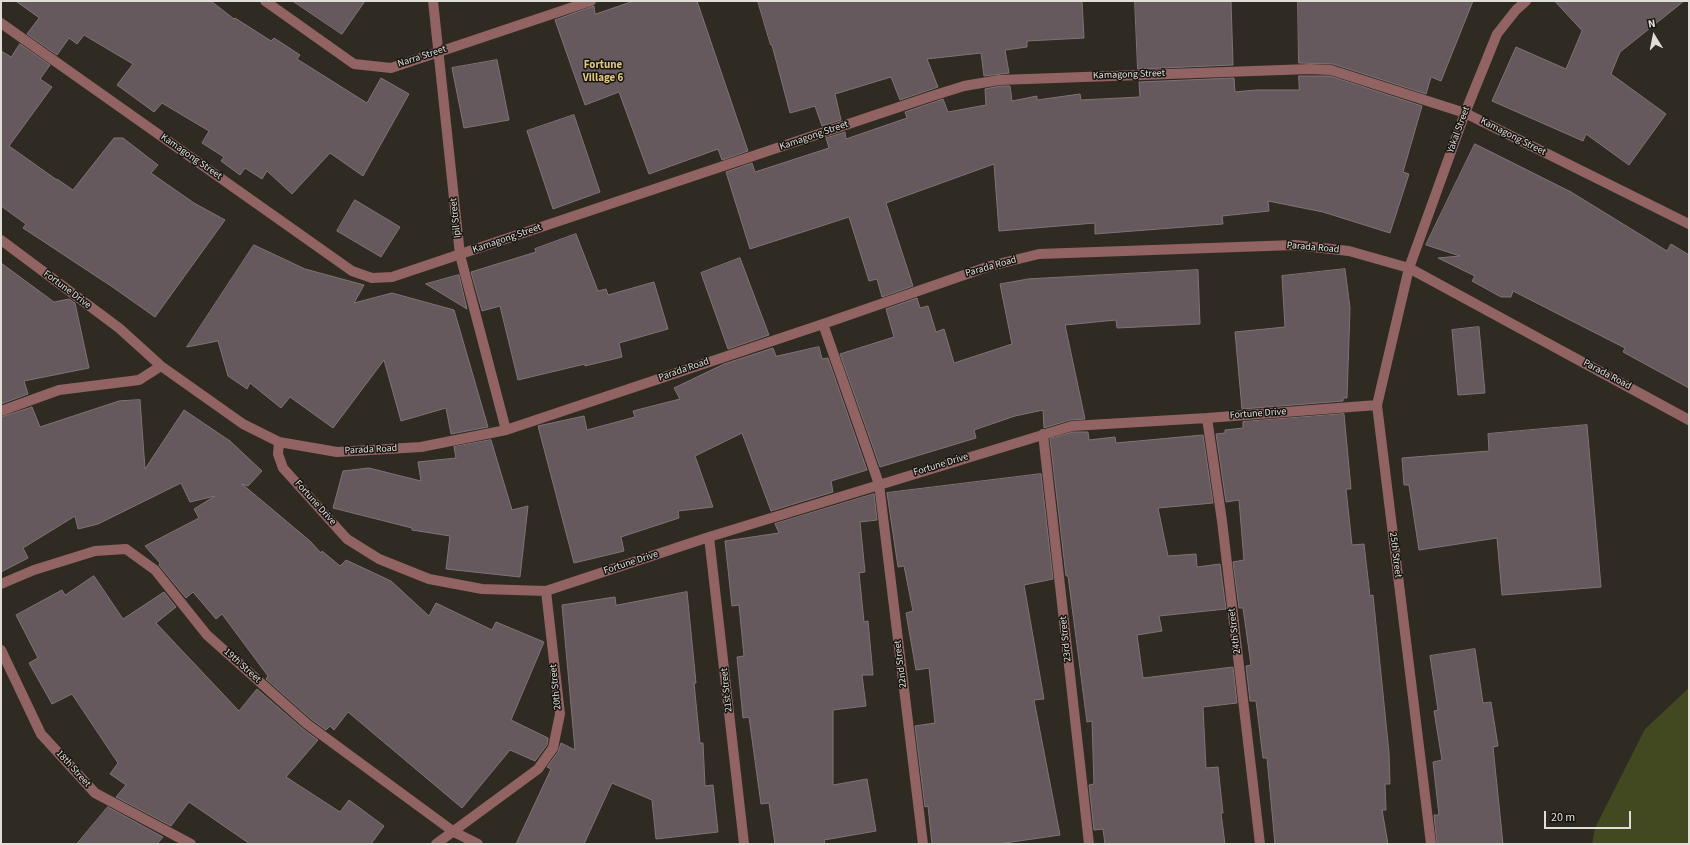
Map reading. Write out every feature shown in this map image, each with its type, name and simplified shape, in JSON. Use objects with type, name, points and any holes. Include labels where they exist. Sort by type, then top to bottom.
[{"type":"street","name":"Narra Street","points":[[265,1],[354,64],[391,68],[592,1]]},
{"type":"street","name":"Ipil Street","points":[[433,1],[460,255],[506,430]]},
{"type":"street","name":"Yakal Street","points":[[1409,268],[1465,113],[1497,34],[1516,10],[1526,1]]},
{"type":"street","name":"Kamagong Street","points":[[1,23],[352,271],[372,278],[392,277],[460,255],[932,96],[964,86],[1000,80],[1310,69],[1331,70],[1465,113],[1689,224]]},
{"type":"street","name":"Fortune Drive","points":[[1,240],[119,328],[161,366],[243,424],[279,442],[278,454],[283,468],[347,539],[379,559],[429,579],[474,588],[546,591],[709,537],[1072,426],[1377,406]]},
{"type":"street","name":"Parada Road","points":[[279,442],[345,452],[422,447],[506,430],[823,324],[990,266],[1039,254],[1295,245],[1349,252],[1409,268],[1689,420]]},
{"type":"street","name":"25th Street","points":[[1409,268],[1377,406],[1431,844]]},
{"type":"street","name":"22nd Street","points":[[823,324],[879,484],[923,844]]},
{"type":"street","points":[[1,411],[58,390],[139,380],[161,366]]},
{"type":"street","name":"24th Street","points":[[1207,418],[1222,522],[1260,844]]},
{"type":"street","name":"23rd Street","points":[[1043,434],[1089,844]]},
{"type":"street","name":"21st Street","points":[[709,537],[744,844]]},
{"type":"street","name":"19th Street","points":[[1,584],[34,570],[96,551],[126,549],[155,570],[207,635],[307,724],[454,832],[478,844]]},
{"type":"street","name":"20th Street","points":[[454,832],[538,769],[553,748],[560,714],[546,591]]},
{"type":"street","name":"18th Street","points":[[1,650],[41,734],[95,793],[191,844]]},
{"type":"street","points":[[436,844],[454,832]]},
{"type":"green space","points":[[1689,688],[1689,844],[1592,844],[1595,828],[1645,729]]},
{"type":"building","points":[[16,1],[211,1],[234,19],[235,18],[271,41],[274,38],[300,55],[297,59],[367,103],[381,78],[409,94],[363,176],[330,153],[292,194],[267,171],[262,179],[245,168],[240,175],[221,161],[224,157],[202,143],[209,131],[162,103],[154,112],[117,85],[133,64],[84,35],[77,44],[69,38],[57,55],[27,34],[39,18]]},
{"type":"building","points":[[293,1],[365,1],[342,34]]},
{"type":"building","points":[[634,1],[697,1],[748,151],[722,160],[718,149],[649,174],[619,92],[585,105],[555,20],[594,6],[595,14]]},
{"type":"building","points":[[758,1],[1082,1],[1084,38],[1027,41],[1027,47],[1005,50],[1009,73],[984,76],[981,53],[927,59],[938,87],[900,100],[891,77],[835,94],[841,120],[822,126],[815,106],[790,113],[772,45]]},
{"type":"building","points":[[1135,1],[1231,1],[1233,65],[1138,69]]},
{"type":"building","points":[[1298,1],[1473,1],[1441,81],[1431,77],[1426,94],[1333,64],[1299,63]]},
{"type":"building","points":[[1555,1],[1684,1],[1620,52],[1611,74],[1666,114],[1629,165],[1586,134],[1583,141],[1492,101],[1516,47],[1566,69],[1582,31]]},
{"type":"building","points":[[20,44],[50,65],[40,79],[52,87],[9,146],[73,190],[114,138],[123,138],[158,165],[151,173],[194,203],[225,220],[155,317],[23,228],[26,224],[1,206],[1,51],[11,57]]},
{"type":"building","points":[[497,60],[509,120],[464,128],[452,68]]},
{"type":"building","points":[[1299,76],[1330,76],[1422,106],[1403,172],[1409,174],[1390,233],[1323,212],[1268,201],[1269,211],[1222,216],[1223,224],[1095,234],[1095,223],[999,231],[994,164],[886,203],[913,286],[882,297],[877,279],[869,281],[849,217],[750,249],[726,172],[752,163],[755,172],[829,148],[826,138],[845,132],[846,139],[907,118],[905,112],[943,99],[948,112],[986,105],[985,89],[1000,86],[1010,86],[1012,101],[1037,96],[1037,100],[1080,94],[1081,100],[1140,97],[1139,82],[1234,78],[1235,92],[1256,90],[1299,90]]},
{"type":"building","points":[[574,115],[600,192],[553,209],[527,131]]},
{"type":"building","points":[[1475,144],[1571,192],[1667,251],[1671,244],[1689,255],[1689,388],[1623,352],[1625,348],[1513,291],[1511,297],[1501,297],[1472,281],[1475,276],[1438,258],[1460,256],[1426,245]]},
{"type":"building","points":[[355,200],[400,227],[381,257],[337,231]]},
{"type":"building","points":[[576,234],[598,291],[606,289],[608,295],[654,282],[668,329],[619,343],[622,357],[518,380],[500,306],[482,311],[471,272],[536,252],[535,249]]},
{"type":"building","points":[[254,245],[305,269],[364,285],[354,303],[392,293],[454,310],[488,427],[451,434],[446,408],[401,421],[384,360],[333,428],[290,397],[281,408],[250,383],[247,389],[228,376],[218,341],[187,347]]},
{"type":"building","points":[[740,258],[769,335],[728,349],[701,273]]},
{"type":"building","points":[[1,263],[54,302],[69,299],[75,303],[89,368],[24,381],[28,394],[1,404]]},
{"type":"building","points":[[1345,269],[1350,308],[1347,398],[1343,398],[1343,401],[1242,409],[1235,332],[1285,327],[1282,276]]},
{"type":"building","points":[[1198,270],[1200,324],[1117,328],[1116,320],[1065,325],[1085,419],[1070,420],[1044,428],[1043,410],[1015,416],[974,430],[976,438],[880,467],[840,354],[894,337],[886,309],[917,298],[920,308],[928,306],[936,332],[944,329],[954,363],[1012,344],[1000,284],[1028,279]]},
{"type":"building","points":[[459,275],[467,309],[426,284]]},
{"type":"building","points":[[1479,327],[1485,393],[1458,395],[1452,330]]},
{"type":"building","points":[[819,347],[822,359],[828,358],[867,470],[831,481],[833,492],[771,511],[742,433],[695,456],[713,507],[678,511],[679,518],[621,537],[624,551],[574,563],[538,426],[584,416],[587,430],[635,417],[633,411],[680,399],[674,388],[724,364],[773,348],[776,356]]},
{"type":"building","points":[[140,400],[145,469],[184,410],[230,441],[262,471],[248,486],[242,484],[310,541],[321,553],[322,551],[340,566],[346,560],[391,581],[429,616],[436,603],[492,630],[496,622],[544,642],[511,720],[548,738],[547,745],[535,761],[510,750],[462,808],[348,712],[334,730],[330,726],[326,730],[311,719],[266,679],[268,676],[222,614],[216,619],[193,592],[186,598],[159,565],[160,563],[145,546],[199,518],[194,509],[215,496],[190,502],[181,483],[98,524],[78,529],[75,516],[23,548],[28,558],[1,572],[1,417],[32,407],[40,427],[119,401]]},
{"type":"building","points":[[1344,414],[1351,489],[1346,489],[1352,545],[1364,544],[1370,596],[1373,595],[1389,753],[1390,784],[1385,784],[1386,810],[1382,810],[1388,844],[1275,844],[1267,758],[1263,758],[1256,701],[1250,701],[1246,666],[1251,665],[1243,608],[1239,608],[1233,562],[1244,560],[1239,500],[1226,502],[1216,434],[1225,433],[1225,430],[1243,428],[1243,422]]},
{"type":"building","points":[[1587,425],[1601,587],[1502,595],[1497,538],[1419,550],[1409,485],[1404,485],[1402,458],[1489,451],[1488,434]]},
{"type":"building","points":[[1073,432],[1088,432],[1089,440],[1115,437],[1116,443],[1203,435],[1213,503],[1158,508],[1168,556],[1196,554],[1197,567],[1220,564],[1226,609],[1159,616],[1162,631],[1137,635],[1143,678],[1233,667],[1237,703],[1203,707],[1206,768],[1218,767],[1225,844],[1105,844],[1103,829],[1094,830],[1089,785],[1094,784],[1092,721],[1087,722],[1068,576],[1066,576],[1050,439]]},
{"type":"building","points":[[491,440],[512,510],[528,506],[520,577],[446,569],[450,536],[412,530],[412,528],[333,508],[343,471],[369,468],[421,481],[418,462],[456,458],[454,447]]},
{"type":"building","points":[[1041,474],[1053,579],[1024,585],[1044,699],[1034,700],[1060,835],[998,844],[932,844],[928,806],[925,807],[915,726],[935,723],[929,668],[916,670],[906,613],[913,611],[904,566],[898,567],[887,493]]},
{"type":"building","points":[[874,494],[877,520],[860,522],[865,572],[859,573],[864,622],[868,621],[873,675],[862,675],[866,706],[833,710],[833,785],[867,779],[876,831],[824,840],[825,844],[775,844],[769,803],[761,804],[749,717],[743,718],[737,657],[744,656],[739,605],[732,606],[725,541],[779,533],[775,524]]},
{"type":"building","points":[[94,576],[123,619],[164,592],[176,607],[156,623],[239,711],[257,689],[318,740],[286,777],[340,812],[349,800],[384,826],[371,844],[250,844],[189,802],[171,826],[116,797],[126,785],[110,774],[118,763],[72,694],[52,704],[29,663],[38,658],[16,615],[62,590],[65,595]]},
{"type":"building","points":[[687,592],[700,743],[703,743],[705,786],[713,785],[718,832],[656,839],[652,800],[612,783],[584,844],[516,844],[551,769],[547,767],[558,752],[561,743],[575,750],[562,605],[615,597],[616,605]]},
{"type":"building","points":[[1475,649],[1483,703],[1491,702],[1498,746],[1493,747],[1503,844],[1437,844],[1434,815],[1439,815],[1433,762],[1442,760],[1434,711],[1438,710],[1430,656]]},
{"type":"building","points":[[108,807],[163,837],[157,844],[77,844]]},
{"type":"district","name":"Fortune Village 6","points":[[603,72]]}]
